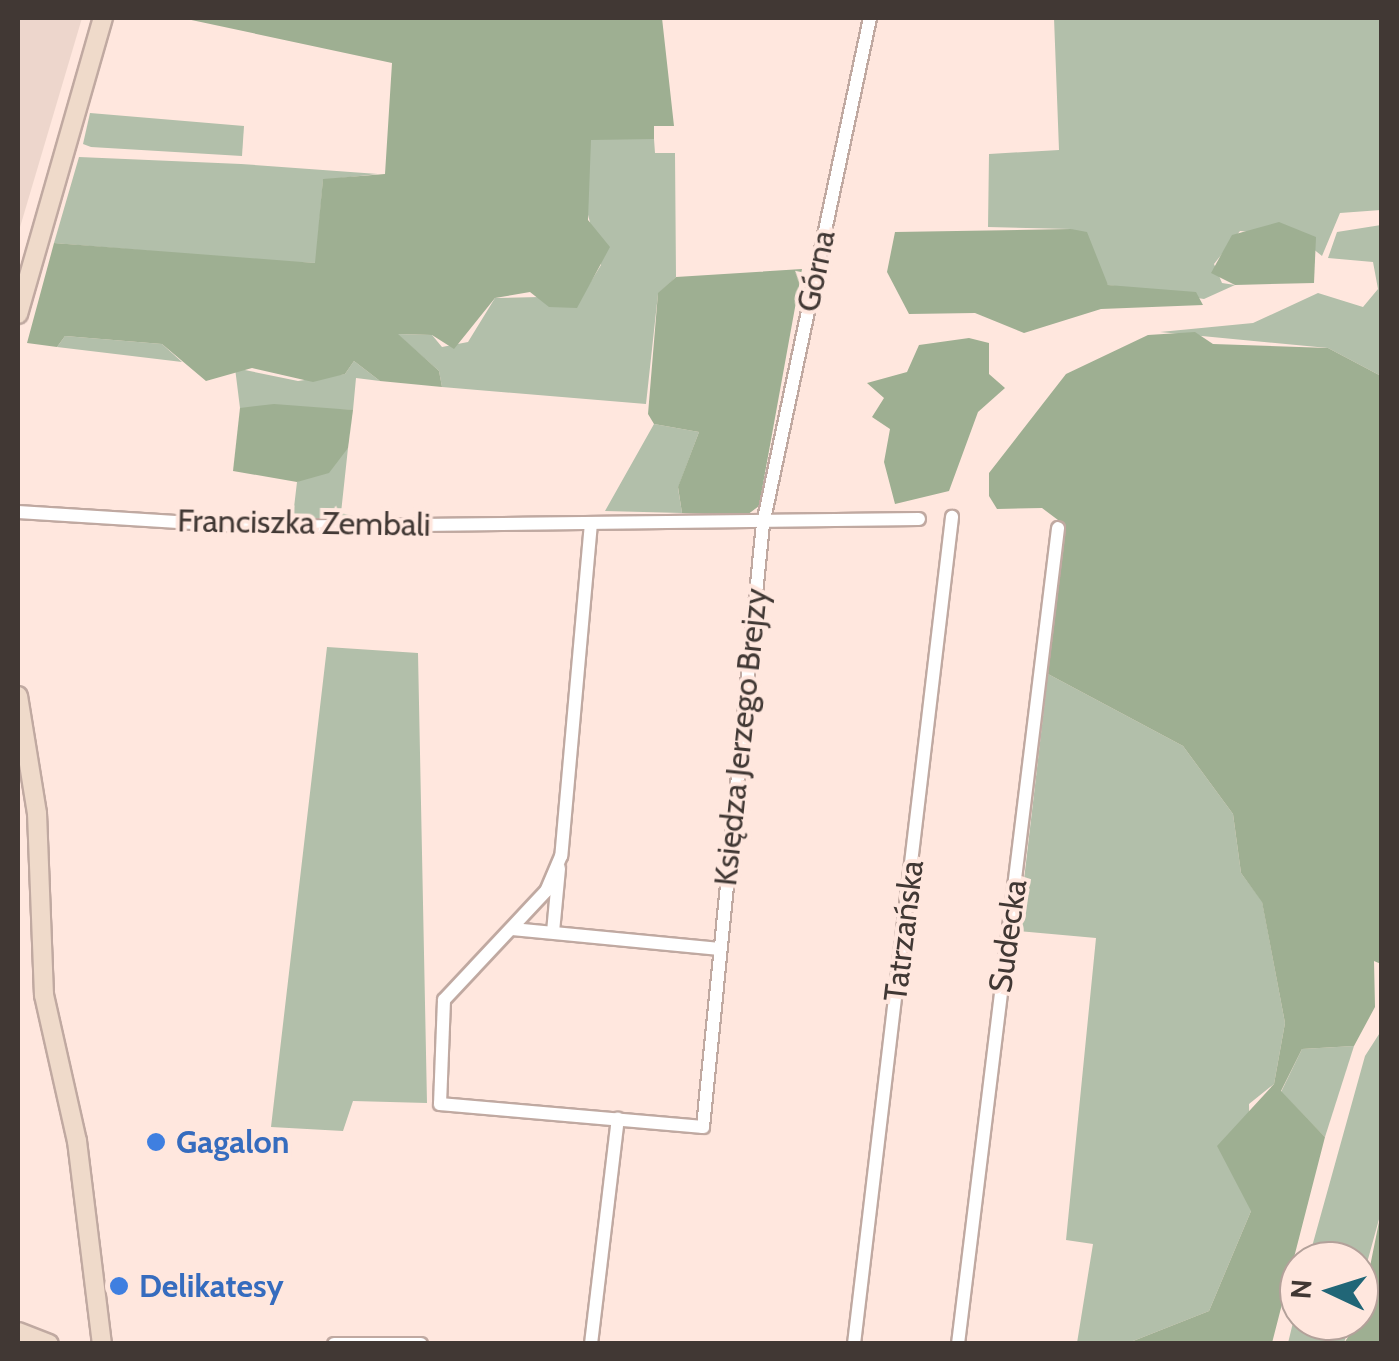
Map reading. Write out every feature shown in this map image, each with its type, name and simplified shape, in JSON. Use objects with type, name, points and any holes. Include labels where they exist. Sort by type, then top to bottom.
[{"type":"street","points":[[18,314],[103,18]]},
{"type":"street","name":"Górna","points":[[763,524],[870,18]]},
{"type":"street","name":"Franciszka Zembali","points":[[18,512],[255,527],[591,522],[763,524],[919,518]]},
{"type":"street","name":"Tatrzańska","points":[[854,1344],[952,518]]},
{"type":"street","points":[[553,932],[591,522]]},
{"type":"street","name":"Księdza Jerzego Brejzy","points":[[512,928],[444,1000],[440,1104],[703,1127],[763,524]]},
{"type":"street","name":"Sudecka","points":[[958,1344],[1058,528]]},
{"type":"street","points":[[18,696],[37,813],[44,995],[77,1140],[102,1344]]},
{"type":"street","points":[[512,928],[546,891],[560,856]]},
{"type":"street","points":[[512,928],[719,950]]},
{"type":"street","points":[[591,1344],[618,1119]]},
{"type":"street","points":[[18,1332],[50,1344]]},
{"type":"street","points":[[334,1344],[421,1344]]},
{"type":"shaded area","points":[[18,18],[82,18],[18,234]]},
{"type":"green space","points":[[182,18],[662,18],[674,126],[654,126],[654,139],[591,140],[588,220],[610,247],[577,308],[549,307],[530,292],[495,298],[454,349],[432,335],[398,334],[439,371],[442,387],[380,381],[354,361],[345,374],[313,382],[252,368],[206,381],[162,344],[65,336],[57,347],[27,343],[54,243],[315,263],[323,179],[385,174],[392,63]]},
{"type":"green space","points":[[1054,18],[1381,18],[1381,210],[1340,213],[1322,256],[1297,236],[1240,231],[1214,264],[1222,283],[1235,285],[1204,299],[1108,285],[1071,229],[988,227],[989,154],[1059,150]]},
{"type":"green space","points":[[90,113],[244,126],[242,156],[91,147],[83,144]]},
{"type":"green space","points":[[590,139],[654,139],[655,153],[675,153],[676,277],[658,294],[646,404],[442,387],[439,371],[397,334],[432,335],[442,347],[468,342],[495,298],[582,296],[601,265],[586,207]]},
{"type":"green space","points":[[79,157],[378,174],[323,180],[316,263],[269,261],[54,243]]},
{"type":"green space","points":[[1279,222],[1316,237],[1314,283],[1235,285],[1211,273],[1232,235]]},
{"type":"green space","points":[[1381,225],[1381,376],[1328,348],[1160,332],[1253,323],[1318,293],[1363,307],[1378,289],[1373,262],[1328,258],[1337,232]]},
{"type":"green space","points":[[895,232],[1087,232],[1108,285],[1196,292],[1203,305],[1101,309],[1024,333],[975,313],[909,314],[887,272]]},
{"type":"green space","points":[[802,269],[759,506],[747,515],[682,513],[678,487],[699,432],[654,424],[648,414],[658,293],[676,277]]},
{"type":"green space","points":[[1195,332],[1213,344],[1328,348],[1381,376],[1381,964],[1374,961],[1375,1007],[1354,1046],[1302,1049],[1281,1091],[1325,1137],[1298,1241],[1279,1241],[1279,1316],[1272,1343],[1128,1343],[1209,1311],[1251,1211],[1217,1146],[1274,1084],[1285,1023],[1262,902],[1241,873],[1233,814],[1183,746],[1048,674],[1062,523],[1042,508],[997,509],[989,496],[989,473],[1066,374],[1148,335]]},
{"type":"green space","points":[[65,336],[162,344],[182,362],[57,347]]},
{"type":"green space","points":[[969,338],[989,343],[989,374],[1005,388],[978,412],[949,491],[895,504],[884,462],[890,429],[872,417],[884,398],[867,383],[907,372],[919,345]]},
{"type":"green space","points":[[354,361],[380,381],[356,378],[353,410],[240,408],[235,368],[298,381],[345,374]]},
{"type":"green space","points":[[274,404],[353,410],[348,448],[329,473],[297,482],[233,471],[240,408]]},
{"type":"green space","points":[[654,424],[699,432],[678,488],[682,513],[605,511]]},
{"type":"green space","points":[[348,448],[341,513],[365,519],[229,519],[293,516],[297,482]]},
{"type":"green space","points":[[327,647],[418,653],[427,1103],[353,1101],[343,1131],[271,1127]]},
{"type":"green space","points":[[1048,674],[1183,746],[1233,814],[1241,873],[1262,901],[1285,1023],[1274,1084],[1249,1104],[1251,1211],[1209,1311],[1128,1343],[1077,1343],[1093,1244],[1066,1240],[1096,938],[1018,931]]},
{"type":"green space","points":[[1381,1031],[1381,1212],[1373,1241],[1314,1241],[1365,1056]]},
{"type":"green space","points":[[1354,1046],[1325,1137],[1281,1092],[1302,1049]]},
{"type":"green space","points":[[1381,1212],[1381,1343],[1344,1343],[1379,1341],[1379,1241],[1375,1241]]},
{"type":"green space","points":[[1288,1341],[1345,1341],[1344,1343]]},
{"type":"place","name":"Gagalon","points":[[156,1142]]},
{"type":"place","name":"Delikatesy","points":[[119,1286]]}]
